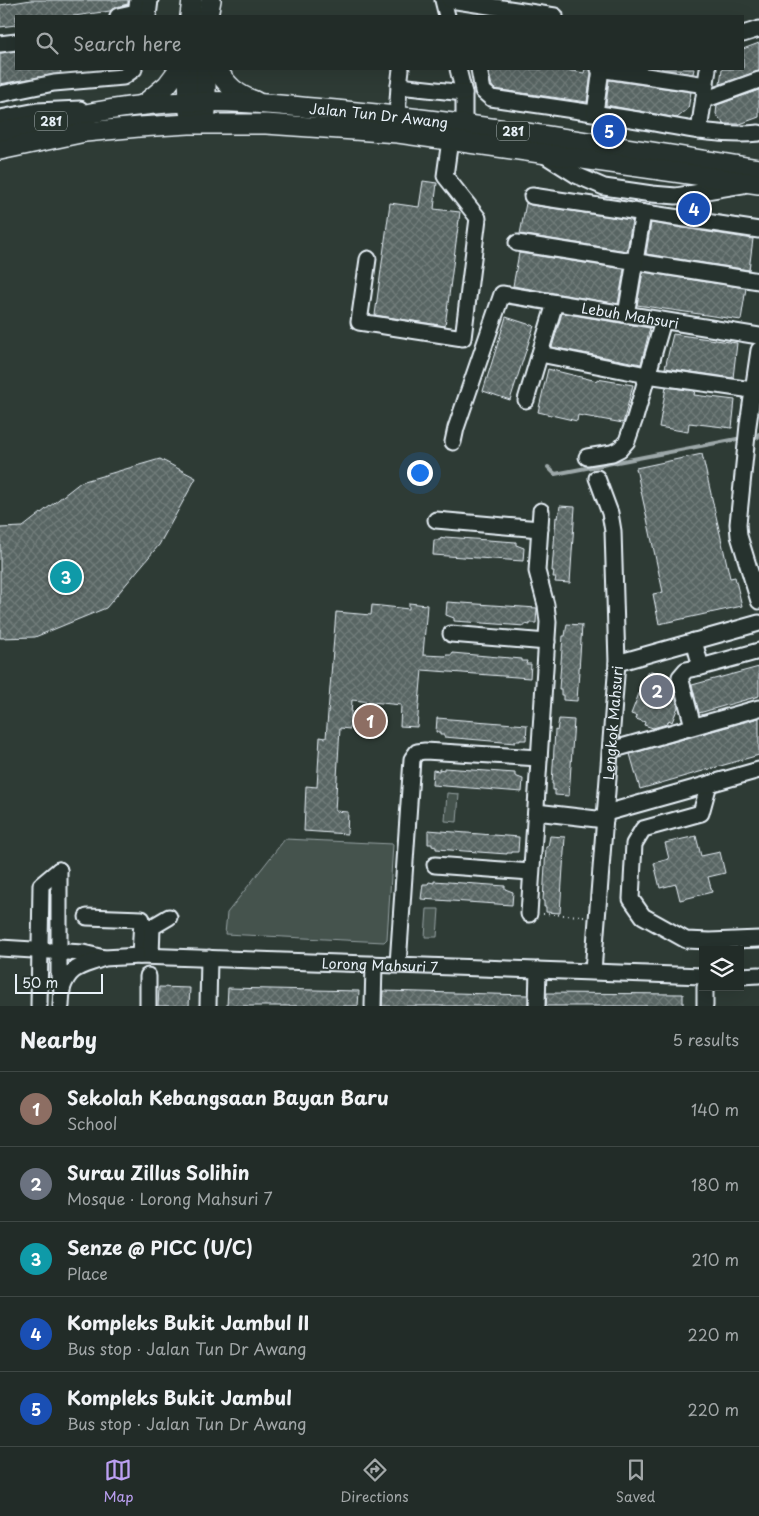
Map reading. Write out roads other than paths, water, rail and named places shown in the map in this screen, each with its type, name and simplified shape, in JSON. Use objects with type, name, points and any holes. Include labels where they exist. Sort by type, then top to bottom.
[{"type":"main road","points":[[190,15],[192,0]]},
{"type":"main road","points":[[208,15],[211,0]]},
{"type":"main road","points":[[143,104],[167,85],[178,70]]},
{"type":"main road","points":[[188,70],[197,101],[198,124]]},
{"type":"main road","points":[[197,101],[206,70]]},
{"type":"main road","points":[[218,70],[227,84],[235,91],[246,98],[266,104]]},
{"type":"main road","name":"Jalan Tun Dr Awang","points":[[0,132],[143,104],[197,101],[266,104],[464,124],[758,177]]},
{"type":"main road","name":"Jalan Tun Dr Awang","points":[[0,150],[85,132],[198,124],[266,124],[398,133],[540,153],[758,177]]},
{"type":"street","points":[[122,15],[136,12],[138,0]]},
{"type":"street","points":[[148,15],[150,0]]},
{"type":"street","points":[[443,0],[446,15]]},
{"type":"street","points":[[450,0],[548,15]]},
{"type":"street","points":[[744,34],[759,29]]},
{"type":"street","points":[[0,34],[15,32]]},
{"type":"street","points":[[0,44],[15,42]]},
{"type":"street","points":[[0,94],[54,83],[123,77],[133,70]]},
{"type":"street","points":[[397,116],[401,70]]},
{"type":"street","points":[[458,70],[464,93],[464,124]]},
{"type":"street","points":[[479,70],[483,92],[491,98],[700,131],[728,134],[759,133]]},
{"type":"street","points":[[595,113],[601,70]]},
{"type":"street","points":[[606,70],[705,92],[759,80]]},
{"type":"street","points":[[700,131],[708,70]]},
{"type":"street","points":[[399,86],[464,93]]},
{"type":"street","points":[[0,118],[37,110],[82,109],[102,111]]},
{"type":"street","points":[[368,260],[359,322],[463,338],[478,218],[446,176],[450,140]]},
{"type":"street","points":[[540,153],[560,163],[576,175],[597,184],[652,194],[676,196],[758,177]]},
{"type":"street","points":[[532,196],[759,230]]},
{"type":"street","points":[[626,315],[643,213]]},
{"type":"street","points":[[517,243],[759,281]]},
{"type":"street","name":"Lebuh Mahsuri","points":[[453,442],[456,428],[502,294],[759,336]]},
{"type":"street","points":[[526,400],[555,303]]},
{"type":"street","points":[[587,457],[612,453],[627,441],[662,321]]},
{"type":"street","points":[[759,350],[756,391],[738,510],[739,536],[759,601]]},
{"type":"street","points":[[540,354],[647,375],[756,391]]},
{"type":"street","name":"Lengkok Mahsuri","points":[[593,971],[617,663],[613,530],[610,513],[597,478]]},
{"type":"street","points":[[528,914],[548,622],[546,605],[537,570],[541,512]]},
{"type":"street","points":[[436,520],[540,529]]},
{"type":"street","points":[[617,663],[759,623]]},
{"type":"street","points":[[451,634],[547,642]]},
{"type":"street","points":[[694,641],[701,667]]},
{"type":"street","points":[[693,726],[680,677],[686,670],[759,651]]},
{"type":"street","points":[[610,750],[759,708]]},
{"type":"street","points":[[398,964],[412,759],[417,752],[425,751],[540,758]]},
{"type":"street","points":[[536,812],[605,816],[759,770]]},
{"type":"street","points":[[709,784],[701,813],[643,829],[634,844],[631,899],[643,916],[686,940],[759,939]]},
{"type":"street","points":[[435,865],[531,872]]},
{"type":"street","points":[[40,1006],[41,884],[59,870],[59,976],[62,989]]},
{"type":"street","points":[[87,917],[142,919],[146,956]]},
{"type":"street","points":[[146,956],[152,927],[169,917]]},
{"type":"street","name":"Lorong Mahsuri 7","points":[[0,948],[83,953],[104,958],[146,956],[699,976]]},
{"type":"street","points":[[61,1006],[62,989],[66,977],[72,970],[104,958]]},
{"type":"street","points":[[208,1006],[209,958]]},
{"type":"street","points":[[373,1006],[374,964]]},
{"type":"street","points":[[537,1006],[538,970]]},
{"type":"street","points":[[744,976],[759,975]]},
{"type":"street","points":[[148,976],[148,1006]]},
{"type":"street","points":[[705,991],[705,1006]]},
{"type":"waterway","points":[[756,438],[759,434]]},
{"type":"waterway","points":[[548,467],[555,474],[737,439]]},
{"type":"place","name":"Kompleks Bukit Jambul","points":[[609,131]]},
{"type":"place","name":"Kompleks Bukit Jambul II","points":[[694,209]]},
{"type":"place","name":"Senze @ PICC (U/C)","points":[[66,577]]},
{"type":"place","name":"Surau Zillus Solihin","points":[[657,691]]},
{"type":"place","name":"Sekolah Kebangsaan Bayan Baru","points":[[370,721]]}]
